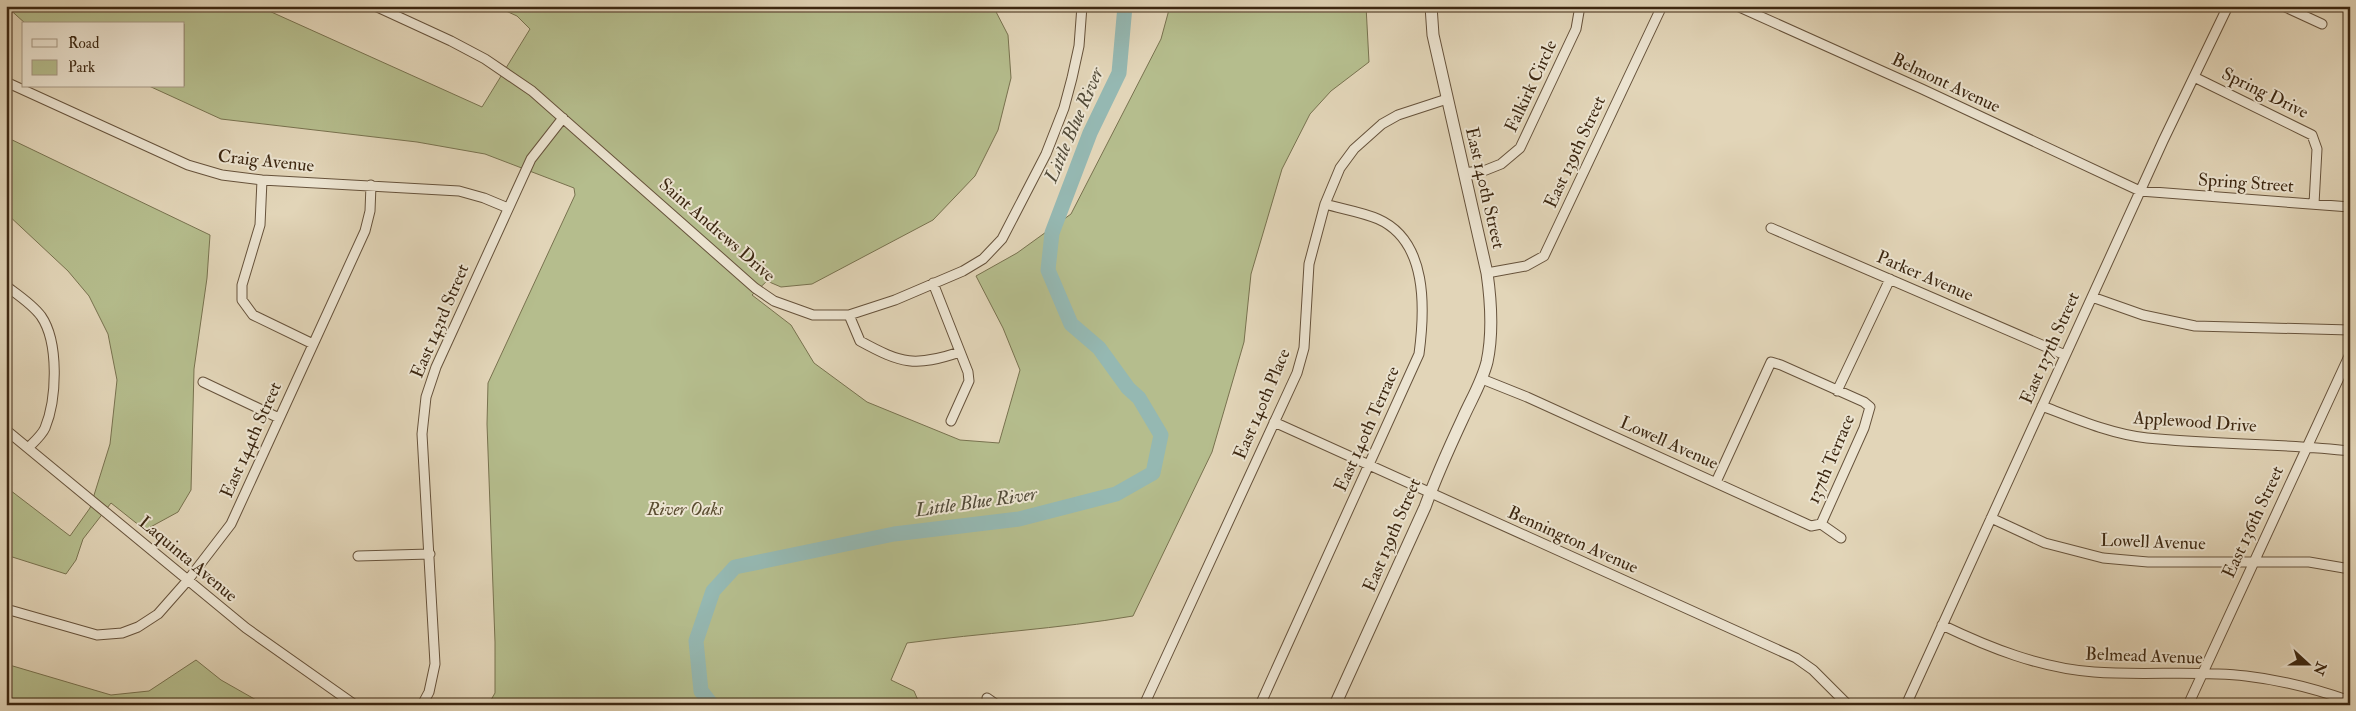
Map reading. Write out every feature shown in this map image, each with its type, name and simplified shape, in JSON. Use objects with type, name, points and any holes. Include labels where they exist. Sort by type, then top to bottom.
[{"type":"street","name":"Saint Andrews Drive","points":[[375,6],[452,41],[485,59],[532,91],[756,288],[774,301],[813,315],[849,315],[887,303],[964,271],[984,260],[1002,239],[1046,154],[1064,108],[1079,46],[1082,6]]},
{"type":"street","name":"East 140th Street","points":[[1430,6],[1433,35],[1490,293],[1490,336],[1482,378]]},
{"type":"street","name":"Falkirk Circle","points":[[1464,173],[1486,170],[1501,164],[1520,148],[1576,30],[1580,6]]},
{"type":"street","name":"East 139th Street","points":[[1487,273],[1526,266],[1544,256],[1662,6]]},
{"type":"street","name":"Belmont Avenue","points":[[1737,6],[1922,89],[2140,191]]},
{"type":"street","name":"East 137th Street","points":[[1906,705],[2140,191],[2228,6]]},
{"type":"street","points":[[2283,6],[2322,24]]},
{"type":"street","name":"Spring Drive","points":[[2194,77],[2312,135],[2317,149],[2314,204]]},
{"type":"street","name":"Craig Avenue","points":[[6,82],[188,165],[222,175],[262,180],[458,191],[484,198],[508,208]]},
{"type":"street","name":"East 140th Place","points":[[1144,705],[1302,361],[1309,264],[1325,204],[1340,168],[1367,136],[1398,115],[1447,99]]},
{"type":"street","name":"East 143rd Street","points":[[422,705],[431,686],[435,664],[422,434],[426,397],[436,367],[531,159],[563,118]]},
{"type":"street","points":[[262,180],[260,225],[242,285],[242,300],[253,315],[313,344]]},
{"type":"street","name":"East 144th Street","points":[[6,609],[80,632],[109,635],[138,627],[158,614],[188,580],[231,524],[365,231],[370,211],[370,185]]},
{"type":"street","name":"Spring Street","points":[[2140,191],[2350,207]]},
{"type":"street","name":"East 140th Terrace","points":[[1260,705],[1419,354],[1424,318],[1423,291],[1412,256],[1404,240],[1394,229],[1378,219],[1325,204]]},
{"type":"street","name":"Parker Avenue","points":[[1771,228],[2065,355]]},
{"type":"street","name":"137th Terrace","points":[[1821,524],[1864,428],[1870,407],[1864,402],[1838,391],[1890,279]]},
{"type":"street","points":[[933,284],[968,372],[969,381],[951,421]]},
{"type":"street","points":[[6,286],[41,316],[48,330],[54,366],[52,407],[44,430],[28,448]]},
{"type":"street","points":[[2092,297],[2143,315],[2195,326],[2350,330]]},
{"type":"street","points":[[849,315],[860,341],[902,360],[919,363],[960,352]]},
{"type":"street","name":"East 136th Street","points":[[2188,705],[2350,354]]},
{"type":"street","points":[[1716,482],[1771,362],[1838,391]]},
{"type":"street","name":"East 139th Street","points":[[1335,705],[1482,378]]},
{"type":"street","name":"Lowell Avenue","points":[[1482,378],[1811,526],[1821,524],[1840,538]]},
{"type":"street","points":[[203,382],[279,418]]},
{"type":"street","name":"Applewood Drive","points":[[2042,406],[2096,427],[2146,438],[2306,446],[2350,451]]},
{"type":"street","name":"Bennington Avenue","points":[[1274,422],[1796,658],[1813,670],[1848,705]]},
{"type":"street","name":"Laquinta Avenue","points":[[6,430],[246,628],[355,705]]},
{"type":"street","name":"Lowell Avenue","points":[[1991,518],[2045,543],[2103,558],[2148,562],[2254,560],[2309,562],[2350,570]]},
{"type":"street","points":[[358,556],[430,554]]},
{"type":"street","name":"Belmead Avenue","points":[[1942,625],[1999,651],[2060,667],[2094,672],[2246,676],[2305,687],[2350,701]]},
{"type":"street","points":[[987,698],[997,705]]},
{"type":"green space","name":"River Oaks","points":[[6,6],[258,6],[482,107],[530,29],[517,16],[495,6],[993,6],[1008,35],[1011,78],[998,130],[975,176],[933,220],[812,284],[781,287],[767,281],[752,295],[791,325],[814,363],[867,402],[960,440],[999,443],[1020,370],[1003,328],[976,276],[1017,253],[1071,214],[1161,39],[1170,6],[1366,6],[1369,62],[1331,91],[1310,114],[1282,169],[1251,274],[1244,342],[1212,452],[1133,616],[907,643],[891,680],[914,691],[920,705],[488,705],[495,693],[495,642],[487,424],[488,383],[575,195],[574,188],[485,154],[417,142],[221,119],[153,88],[185,88],[185,22],[24,22]]},
{"type":"green space","points":[[6,137],[210,235],[207,278],[194,369],[191,490],[178,512],[145,530],[111,503],[83,539],[76,560],[66,574],[6,555],[6,487],[70,536],[90,508],[110,444],[117,380],[108,334],[89,296],[68,271],[6,213]]},
{"type":"green space","points":[[196,660],[221,680],[265,705],[6,705],[6,664],[111,695],[149,691]]},
{"type":"waterway","name":"Little Blue River","points":[[712,705],[701,691],[696,641],[713,591],[735,567],[894,534],[1019,519],[1116,494],[1153,473],[1161,435],[1139,398],[1128,388],[1099,348],[1071,324],[1048,270],[1052,233],[1090,133],[1119,73],[1125,6]]},
{"type":"waterway","name":"Little Blue River","points":[[1124,13],[1133,6]]}]
